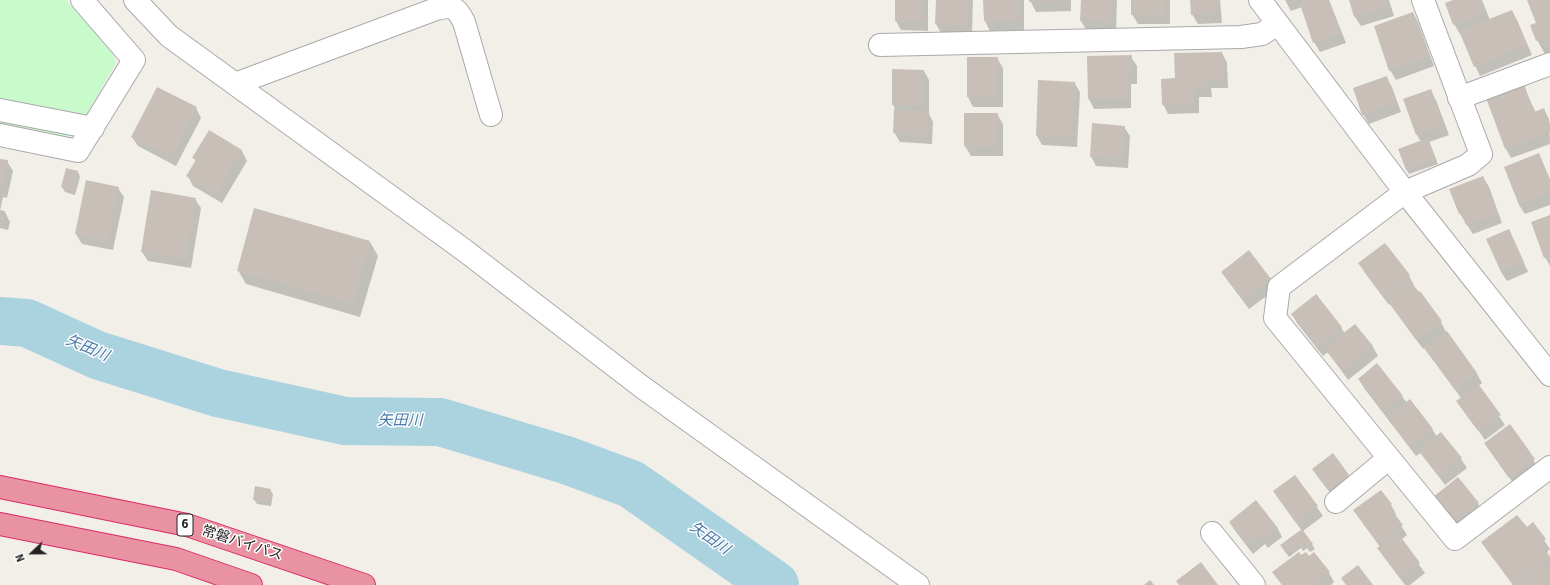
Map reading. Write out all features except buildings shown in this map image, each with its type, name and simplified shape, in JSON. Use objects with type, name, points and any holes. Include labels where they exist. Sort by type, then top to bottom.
[{"type":"highway","name":"常磐バイパス","points":[[0,487],[187,525],[364,585]]},
{"type":"highway","points":[[0,524],[176,559],[251,585]]},
{"type":"street","points":[[0,135],[78,151],[93,128],[134,60],[82,0]]},
{"type":"street","points":[[135,0],[169,36],[464,250],[642,387],[918,585]]},
{"type":"street","points":[[1260,0],[1405,192],[1550,375]]},
{"type":"street","points":[[1423,0],[1481,154],[1468,165],[1405,192],[1279,287],[1275,318],[1455,539],[1550,467]]},
{"type":"street","points":[[235,84],[436,5],[451,7],[458,10],[464,22],[491,115]]},
{"type":"street","points":[[880,44],[1241,37],[1262,34],[1277,24]]},
{"type":"street","points":[[1459,98],[1550,64]]},
{"type":"street","points":[[0,110],[93,128]]},
{"type":"street","points":[[1336,502],[1389,458]]},
{"type":"street","points":[[1212,533],[1254,585]]},
{"type":"green space","points":[[0,0],[66,0],[112,51],[116,63],[76,133],[62,139],[0,127]]},
{"type":"waterway","name":"矢田川","points":[[0,321],[27,323],[97,355],[218,393],[345,421],[440,422],[566,460],[631,484],[775,585]]}]
